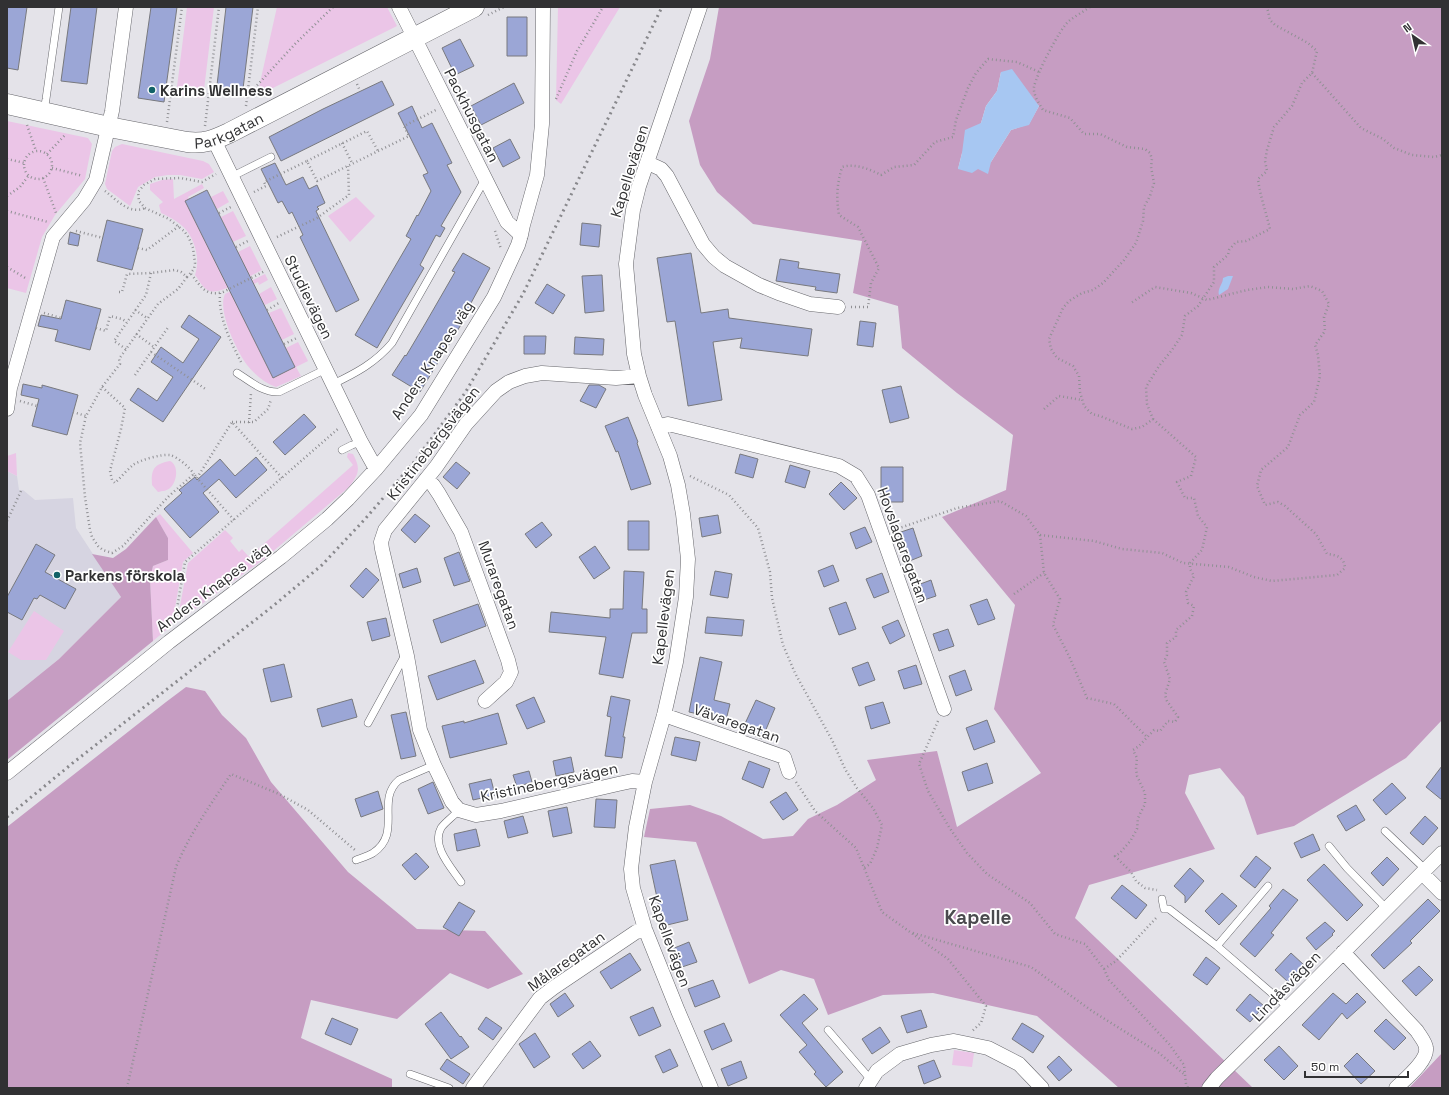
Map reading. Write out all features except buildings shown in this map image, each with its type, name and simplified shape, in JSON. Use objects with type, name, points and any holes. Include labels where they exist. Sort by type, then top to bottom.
[{"type":"street","points":[[12,405],[10,388],[51,244],[57,232],[84,200],[96,180],[112,111],[126,7]]},
{"type":"street","name":"Packhusgatan","points":[[399,7],[507,222],[521,235]]},
{"type":"street","name":"Parkgatan","points":[[7,104],[34,116],[200,143],[212,133],[414,38],[474,7]]},
{"type":"street","name":"Anders Knapes väg","points":[[7,773],[181,633],[303,539],[348,499],[376,469],[425,408],[494,297],[518,245],[521,235],[537,175],[541,139],[543,7]]},
{"type":"street","name":"Kapellevägen","points":[[700,7],[639,186],[633,210],[626,264],[634,354],[645,395],[670,456],[676,476],[683,514],[688,558],[686,597],[676,662],[664,715],[645,782],[636,827],[631,868],[633,888],[645,929],[678,1011],[712,1088]]},
{"type":"street","name":"Studievägen","points":[[212,133],[235,176],[333,384],[376,469]]},
{"type":"street","points":[[648,163],[661,169],[667,176],[703,244],[714,258],[731,269],[781,294],[810,304],[838,307]]},
{"type":"street","name":"Kristinebergsvägen","points":[[639,376],[616,378],[542,373],[525,376],[509,382],[496,391],[466,424],[426,480],[385,530],[381,542],[407,656],[420,730],[434,765],[452,802],[459,810],[476,815],[501,811],[604,787],[632,782],[645,782]]},
{"type":"street","name":"Hovslagaregatan","points":[[658,427],[668,424],[839,466],[856,476],[868,495],[944,709]]},
{"type":"street","name":"Muraregatan","points":[[426,480],[436,490],[461,532],[508,660],[511,672],[506,682],[485,702]]},
{"type":"street","name":"Vävaregatan","points":[[664,715],[784,757],[789,772]]},
{"type":"street","name":"Lindåsvägen","points":[[1209,1088],[1217,1078],[1289,1008],[1342,952],[1442,853]]},
{"type":"street","points":[[1423,871],[1442,893]]},
{"type":"street","name":"Målaregatan","points":[[473,1088],[540,998],[630,937],[645,929]]},
{"type":"street","points":[[1342,952],[1417,1031],[1426,1046],[1426,1055],[1396,1088]]},
{"type":"street","points":[[868,1084],[877,1071],[900,1054],[931,1045],[954,1041],[988,1048],[1019,1064],[1042,1088]]},
{"type":"lane","points":[[34,116],[46,99],[59,7]]},
{"type":"lane","points":[[235,176],[271,157]]},
{"type":"lane","points":[[333,384],[381,357],[392,343],[484,181]]},
{"type":"lane","points":[[237,373],[269,392],[279,392],[326,369]]},
{"type":"lane","points":[[342,450],[361,442]]},
{"type":"lane","points":[[368,723],[404,657],[407,656]]},
{"type":"lane","points":[[356,860],[373,853],[381,846],[386,838],[389,818],[388,800],[394,784],[398,780],[434,765]]},
{"type":"lane","points":[[459,810],[442,827],[438,840],[441,852],[461,882]]},
{"type":"lane","points":[[1385,831],[1423,871]]},
{"type":"lane","points":[[1330,846],[1347,868],[1386,908]]},
{"type":"lane","points":[[1217,946],[1268,886]]},
{"type":"lane","points":[[1162,899],[1164,909],[1169,909],[1217,946],[1289,1008]]},
{"type":"lane","points":[[828,1030],[868,1084]]},
{"type":"lane","points":[[410,1074],[449,1088]]},
{"type":"path","points":[[166,125],[182,7]]},
{"type":"path","points":[[212,133],[205,129],[219,7]]},
{"type":"path","points":[[251,107],[246,110],[258,7]]},
{"type":"path","points":[[248,92],[251,92],[295,44],[333,7]]},
{"type":"path","points":[[556,100],[577,51],[603,7]]},
{"type":"path","points":[[1090,7],[1068,21],[1039,72],[1034,88],[1036,97],[1043,110],[1070,118],[1084,134],[1100,134],[1127,147],[1145,149],[1150,153],[1152,159],[1151,167],[1154,182],[1150,196],[1144,207],[1143,221],[1136,243],[1124,260],[1103,283],[1093,290],[1082,293],[1069,301],[1063,308],[1049,338],[1051,349],[1057,358],[1073,366],[1079,376],[1084,406],[1092,414],[1132,429],[1142,426],[1153,419]]},
{"type":"path","points":[[1162,899],[1158,891],[1145,888],[1136,881],[1131,872],[1115,856],[1120,853],[1131,840],[1137,829],[1138,818],[1145,804],[1145,793],[1137,776],[1137,758],[1133,750],[1154,730],[1160,731],[1168,721],[1175,722],[1178,717],[1167,701],[1166,695],[1170,678],[1164,662],[1167,655],[1167,643],[1176,637],[1176,630],[1192,616],[1194,606],[1188,603],[1186,592],[1194,576],[1190,569],[1190,563],[1202,550],[1207,527],[1198,516],[1194,498],[1185,498],[1177,482],[1191,476],[1196,457],[1153,419],[1147,404],[1146,388],[1159,366],[1182,335],[1185,316],[1198,306],[1214,282],[1214,267],[1228,255],[1229,250],[1236,242],[1246,241],[1270,229],[1265,207],[1260,195],[1258,180],[1267,170],[1265,161],[1268,141],[1274,128],[1292,106],[1302,83],[1312,73],[1317,51],[1308,43],[1275,25],[1270,20],[1267,7]]},
{"type":"path","points":[[838,307],[868,307],[871,283],[879,268],[858,227],[839,215],[836,197],[837,183],[842,167],[849,165],[865,168],[881,176],[894,167],[914,165],[935,142],[953,137],[956,120],[968,88],[976,73],[988,59],[1017,62],[1039,72]]},
{"type":"path","points":[[1312,73],[1361,128],[1383,139],[1394,148],[1412,155],[1434,157],[1442,155]]},
{"type":"path","points":[[307,161],[317,181],[408,136],[404,126],[436,110],[432,104]]},
{"type":"path","points":[[34,116],[36,151]]},
{"type":"path","points":[[47,154],[70,130]]},
{"type":"path","points":[[235,176],[248,195],[266,186],[264,182],[368,131],[378,151]]},
{"type":"path","points":[[342,144],[352,164]]},
{"type":"path","points":[[36,151],[47,154],[52,162],[52,168],[49,174],[43,178],[37,179],[29,175],[25,168],[25,163],[29,155],[36,151]]},
{"type":"path","points":[[7,159],[25,163]]},
{"type":"path","points":[[271,240],[317,218],[349,195],[348,166]]},
{"type":"path","points":[[52,168],[87,178]]},
{"type":"path","points":[[194,474],[169,496],[123,546],[112,553],[102,550],[92,538],[85,497],[80,443],[86,416],[102,387],[120,364],[119,359],[147,318],[158,304],[178,289],[191,274],[195,263],[189,238],[184,231],[169,219],[145,208],[139,201],[138,192],[140,188],[155,179],[168,177],[202,182],[218,173]]},
{"type":"path","points":[[7,196],[20,187],[29,175]]},
{"type":"path","points":[[43,178],[58,217]]},
{"type":"path","points":[[102,188],[129,209],[137,211],[145,208]]},
{"type":"path","points":[[219,213],[234,206]]},
{"type":"path","points":[[7,211],[52,224]]},
{"type":"path","points":[[492,225],[500,243],[501,255]]},
{"type":"path","points":[[138,248],[147,250],[179,226]]},
{"type":"path","points":[[69,229],[103,238]]},
{"type":"path","points":[[236,247],[250,240]]},
{"type":"path","points":[[7,267],[31,281]]},
{"type":"path","points":[[120,292],[122,292],[128,274],[175,270],[181,272],[187,277]]},
{"type":"path","points":[[191,274],[204,290],[208,293],[216,294],[266,271]]},
{"type":"path","points":[[126,349],[114,341],[146,295],[151,273]]},
{"type":"path","points":[[1040,535],[1094,541],[1122,549],[1162,553],[1183,563],[1229,567],[1254,577],[1272,580],[1337,575],[1345,568],[1344,562],[1337,555],[1327,554],[1316,534],[1285,506],[1278,502],[1265,504],[1257,486],[1261,470],[1288,447],[1300,415],[1314,402],[1320,376],[1316,345],[1325,331],[1324,317],[1329,304],[1322,291],[1310,286],[1292,289],[1268,287],[1247,290],[1208,300],[1191,293],[1155,287],[1131,303]]},
{"type":"path","points":[[220,293],[221,308],[225,325],[242,364],[237,373]]},
{"type":"path","points":[[267,310],[282,302]]},
{"type":"path","points":[[135,310],[147,318]]},
{"type":"path","points":[[40,311],[61,318]]},
{"type":"path","points":[[96,328],[106,330],[110,316],[127,322]]},
{"type":"path","points":[[135,375],[169,326]]},
{"type":"path","points":[[136,334],[154,347]]},
{"type":"path","points":[[284,344],[299,337]]},
{"type":"path","points":[[151,352],[207,390]]},
{"type":"path","points":[[250,423],[251,382]]},
{"type":"path","points":[[102,387],[125,408],[110,471],[112,480],[115,483],[133,465],[146,460],[170,455],[189,467],[234,520]]},
{"type":"path","points":[[232,422],[254,422],[268,409],[274,392]]},
{"type":"path","points":[[1044,409],[1059,396],[1082,400]]},
{"type":"path","points":[[12,405],[37,406]]},
{"type":"path","points":[[73,412],[86,416]]},
{"type":"path","points":[[197,478],[232,422]]},
{"type":"path","points":[[232,422],[282,478]]},
{"type":"path","points":[[181,633],[175,623],[185,562],[342,425]]},
{"type":"path","points":[[676,476],[683,474],[729,495],[758,528],[770,572],[772,598],[783,645],[795,673],[832,740],[845,769],[857,788],[873,808],[882,826],[877,848],[870,864],[864,868]]},
{"type":"path","points":[[7,521],[21,491]]},
{"type":"path","points":[[882,534],[957,508],[1000,501],[1026,516],[1040,535],[1044,573],[1060,599],[1053,624],[1087,698],[1114,704],[1147,737]]},
{"type":"path","points":[[1014,594],[1044,573]]},
{"type":"path","points":[[944,709],[919,764],[928,790],[950,827],[967,853],[987,874],[1030,903],[1055,934],[1085,944],[1104,969],[1109,980],[1169,1044],[1184,1065],[1186,1084],[1188,1088]]},
{"type":"path","points":[[789,772],[815,811],[856,848],[882,912],[948,959],[986,1006],[981,1023],[960,1042]]},
{"type":"path","points":[[126,1088],[176,867],[196,826],[231,774],[279,794],[308,810],[363,857]]},
{"type":"path","points":[[1104,969],[1116,961],[1164,909]]},
{"type":"path","points":[[910,932],[1031,968],[1092,1011],[1159,1053],[1185,1074]]},
{"type":"shaded area","points":[[187,7],[214,7],[203,98],[176,95]]},
{"type":"shaded area","points":[[277,7],[387,7],[397,26],[257,96]]},
{"type":"shaded area","points":[[558,7],[620,7],[561,104],[556,100]]},
{"type":"shaded area","points":[[719,7],[1442,7],[1442,720],[1406,758],[1294,826],[1257,835],[1244,797],[1220,768],[1189,775],[1185,793],[1215,849],[1089,885],[1075,918],[1253,1088],[1119,1088],[1037,1016],[933,993],[883,995],[828,1015],[814,979],[781,970],[749,984],[696,842],[644,837],[650,809],[690,805],[721,816],[763,839],[793,836],[808,819],[837,805],[876,780],[867,760],[937,751],[957,827],[1041,773],[994,709],[1015,605],[942,517],[1006,490],[1013,435],[957,393],[902,348],[898,306],[853,293],[862,241],[753,224],[717,192],[700,165],[689,121],[710,59]],"holes":[[[1001,72],[1039,106],[1029,124],[1011,130],[991,162],[978,169],[958,169],[962,153],[981,123],[986,106],[997,91]]]},
{"type":"shaded area","points":[[7,121],[88,138],[92,144],[85,179],[55,215],[42,237],[26,293],[7,288]]},
{"type":"shaded area","points":[[122,144],[203,161],[209,164],[214,172],[202,179],[180,175],[155,177],[138,187],[130,206],[107,189],[105,184],[112,151],[115,147]]},
{"type":"shaded area","points":[[173,179],[174,199],[202,184],[204,188],[188,197],[225,281],[247,270],[238,252],[250,246],[262,270],[221,290],[210,291],[203,286],[195,275],[197,258],[193,241],[185,228],[172,218],[161,213],[159,205],[163,202],[150,190],[150,184],[162,180]]},
{"type":"shaded area","points":[[223,191],[229,202],[217,209],[211,197]]},
{"type":"shaded area","points":[[356,197],[375,216],[350,242],[328,216]]},
{"type":"shaded area","points":[[233,211],[246,236],[233,242],[221,217]]},
{"type":"shaded area","points":[[265,274],[268,280],[259,285],[258,282],[236,293],[295,367],[286,348],[298,342],[308,361],[296,367],[301,376],[276,387],[260,378],[247,365],[229,331],[223,301],[225,294]]},
{"type":"shaded area","points":[[271,287],[277,299],[265,305],[259,294]]},
{"type":"shaded area","points":[[281,308],[294,334],[282,340],[269,313]]},
{"type":"shaded area","points":[[16,453],[17,476],[7,471],[7,456]]},
{"type":"shaded area","points":[[348,453],[353,454],[358,468],[357,475],[349,487],[264,559],[177,622],[188,563],[225,530],[233,538],[230,541],[239,552],[242,549],[249,557],[353,465],[347,457]]},
{"type":"shaded area","points":[[170,461],[176,469],[175,481],[170,488],[165,491],[158,492],[152,485],[153,471],[160,464]]},
{"type":"shaded area","name":"Parkens förskola","points":[[7,471],[17,476],[19,490],[23,490],[35,500],[73,498],[76,528],[121,597],[59,659],[7,701]]},
{"type":"shaded area","points":[[160,514],[193,553],[183,562],[172,625],[153,641],[150,579],[153,566],[168,560],[168,538],[156,517]]},
{"type":"shaded area","points":[[156,517],[168,538],[168,560],[153,566],[150,579],[153,641],[7,760],[7,701],[59,659],[121,597],[92,554],[113,558],[126,549]]},
{"type":"shaded area","points":[[34,611],[64,631],[46,660],[21,660],[8,652]]},
{"type":"shaded area","points":[[186,687],[205,691],[222,715],[246,738],[271,782],[348,872],[417,929],[485,931],[523,974],[488,989],[450,973],[397,1019],[311,1000],[301,1038],[392,1079],[392,1088],[7,1088],[7,827]]},
{"type":"shaded area","points":[[954,1050],[974,1053],[972,1067],[952,1065]]},
{"type":"shaded area","points":[[1442,1053],[1442,1088],[1409,1088]]},
{"type":"water","points":[[1012,69],[1039,106],[1029,125],[1011,130],[991,162],[988,174],[978,169],[972,173],[958,169],[965,130],[981,123],[986,106],[997,91],[1001,72]]},
{"type":"water","points":[[1233,276],[1228,289],[1219,295],[1223,278]]},
{"type":"railway","points":[[7,817],[74,762],[273,606],[322,565],[366,518],[414,462],[465,393],[523,294],[662,7]]},
{"type":"place","name":"Karins Wellness","points":[[152,90]]},
{"type":"place","name":"Parkens förskola","points":[[57,575]]},
{"type":"district","name":"Kapelle","points":[[978,917]]}]
